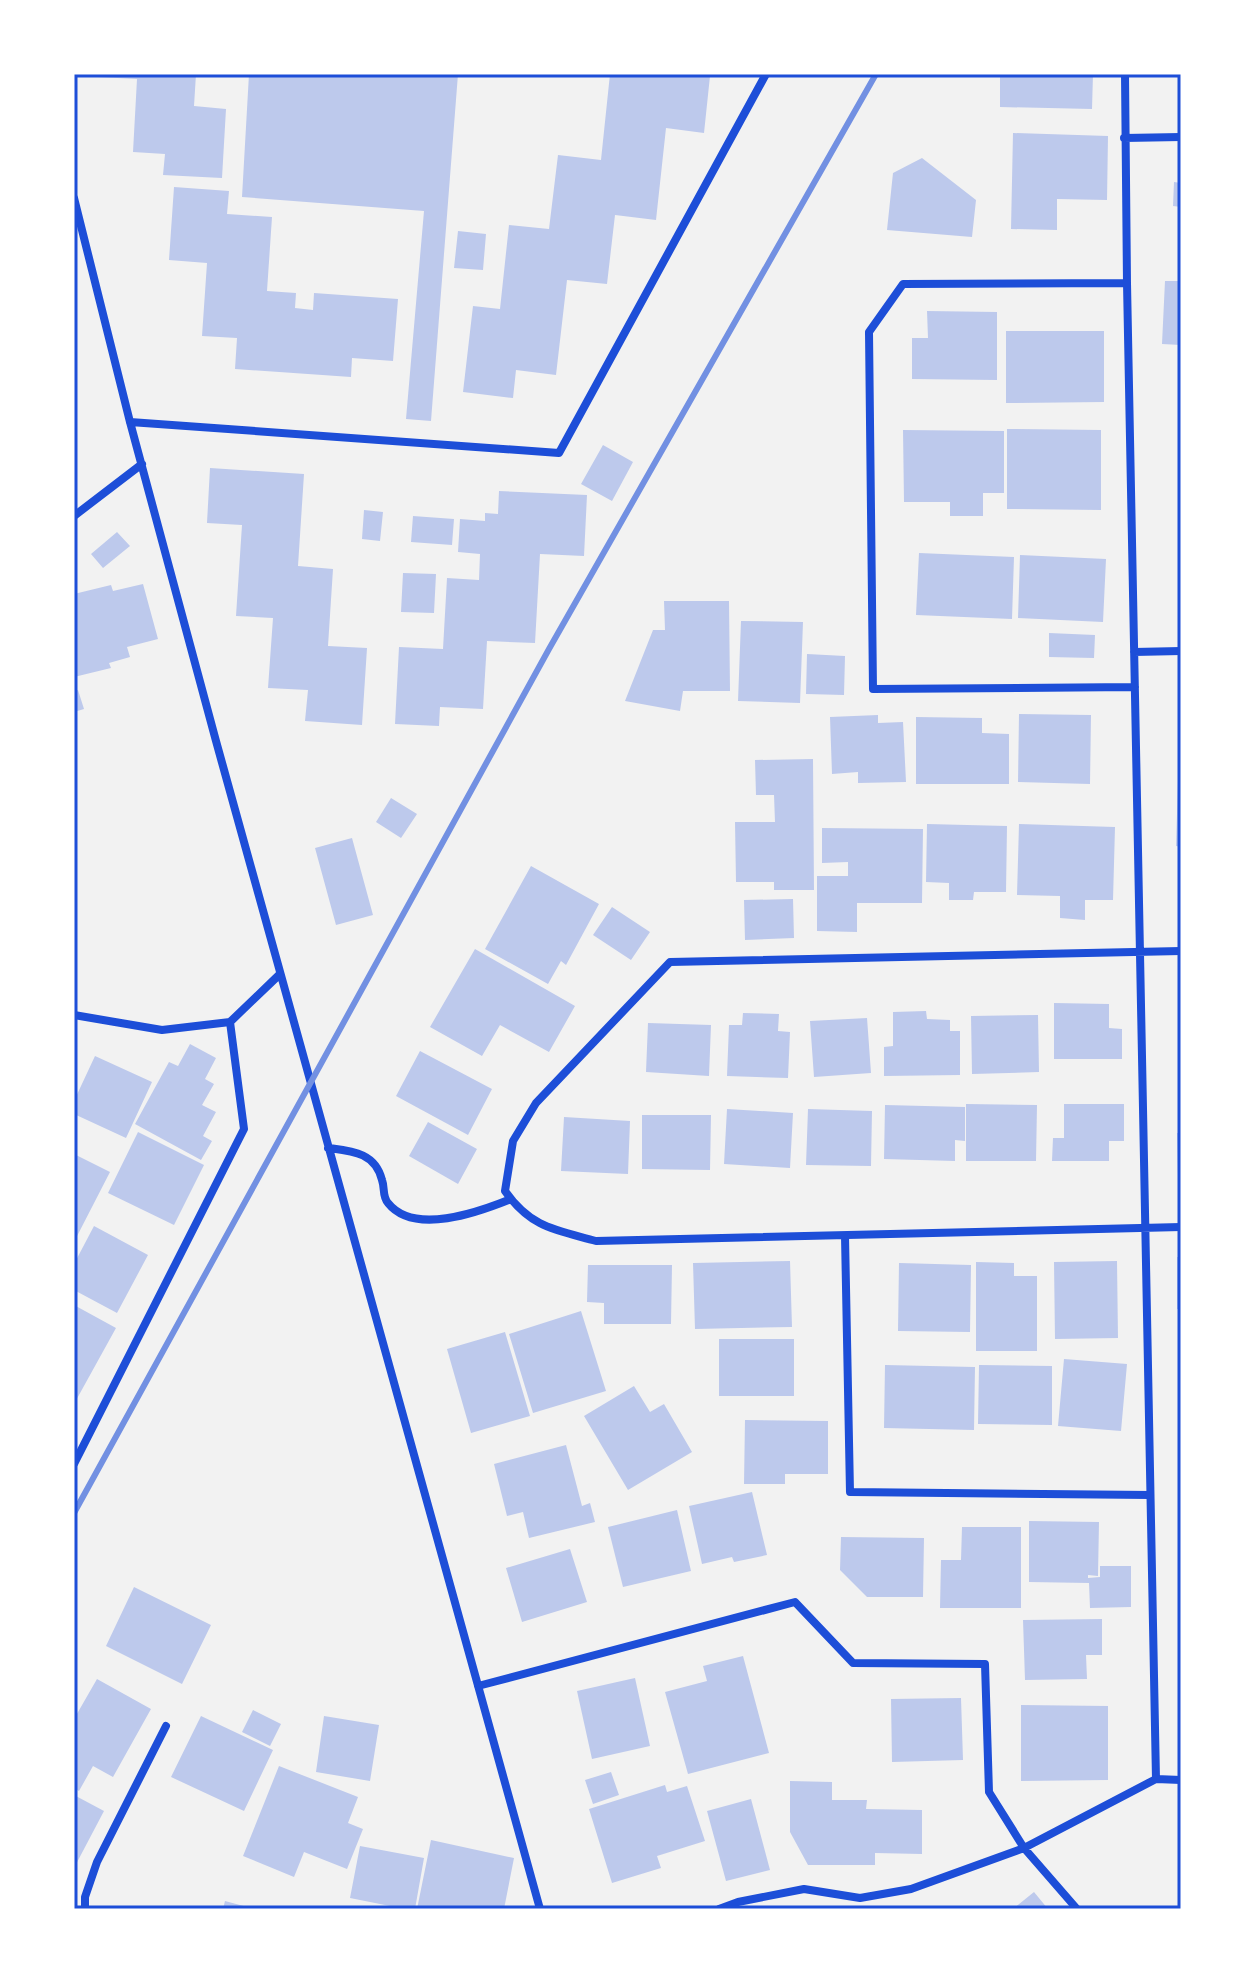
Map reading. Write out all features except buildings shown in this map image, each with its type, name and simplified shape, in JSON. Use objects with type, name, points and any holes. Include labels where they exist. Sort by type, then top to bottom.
[{"type":"street","points":[[130,422],[559,453],[766,74]]},
{"type":"street","points":[[1125,74],[1156,1779]]},
{"type":"street","points":[[1124,138],[1181,137]]},
{"type":"street","points":[[74,198],[130,422],[280,974],[540,1909]]},
{"type":"street","points":[[1127,283],[903,284],[869,332],[873,689],[1135,687]]},
{"type":"street","points":[[74,516],[142,464]]},
{"type":"street","points":[[1134,652],[1181,651]]},
{"type":"street","points":[[1181,951],[670,962],[536,1103],[513,1141],[505,1191],[519,1210],[545,1227],[596,1241],[1181,1227]]},
{"type":"street","points":[[74,1015],[162,1030],[230,1022],[280,974]]},
{"type":"street","points":[[74,1464],[244,1129],[230,1022]]},
{"type":"street","points":[[328,1148],[361,1153],[377,1166],[383,1180],[385,1200],[395,1210],[412,1218],[439,1219],[482,1211],[511,1199]]},
{"type":"street","points":[[845,1236],[850,1492],[1150,1495]]},
{"type":"street","points":[[478,1686],[795,1602],[853,1663],[985,1664],[989,1792],[1024,1848],[1077,1909]]},
{"type":"street","points":[[85,1909],[85,1897],[97,1862],[166,1726]]},
{"type":"street","points":[[719,1909],[738,1902],[804,1889],[860,1898],[911,1889],[1024,1848],[1156,1779],[1181,1780]]},
{"type":"railway","points":[[74,1513],[549,649],[876,74]]}]
